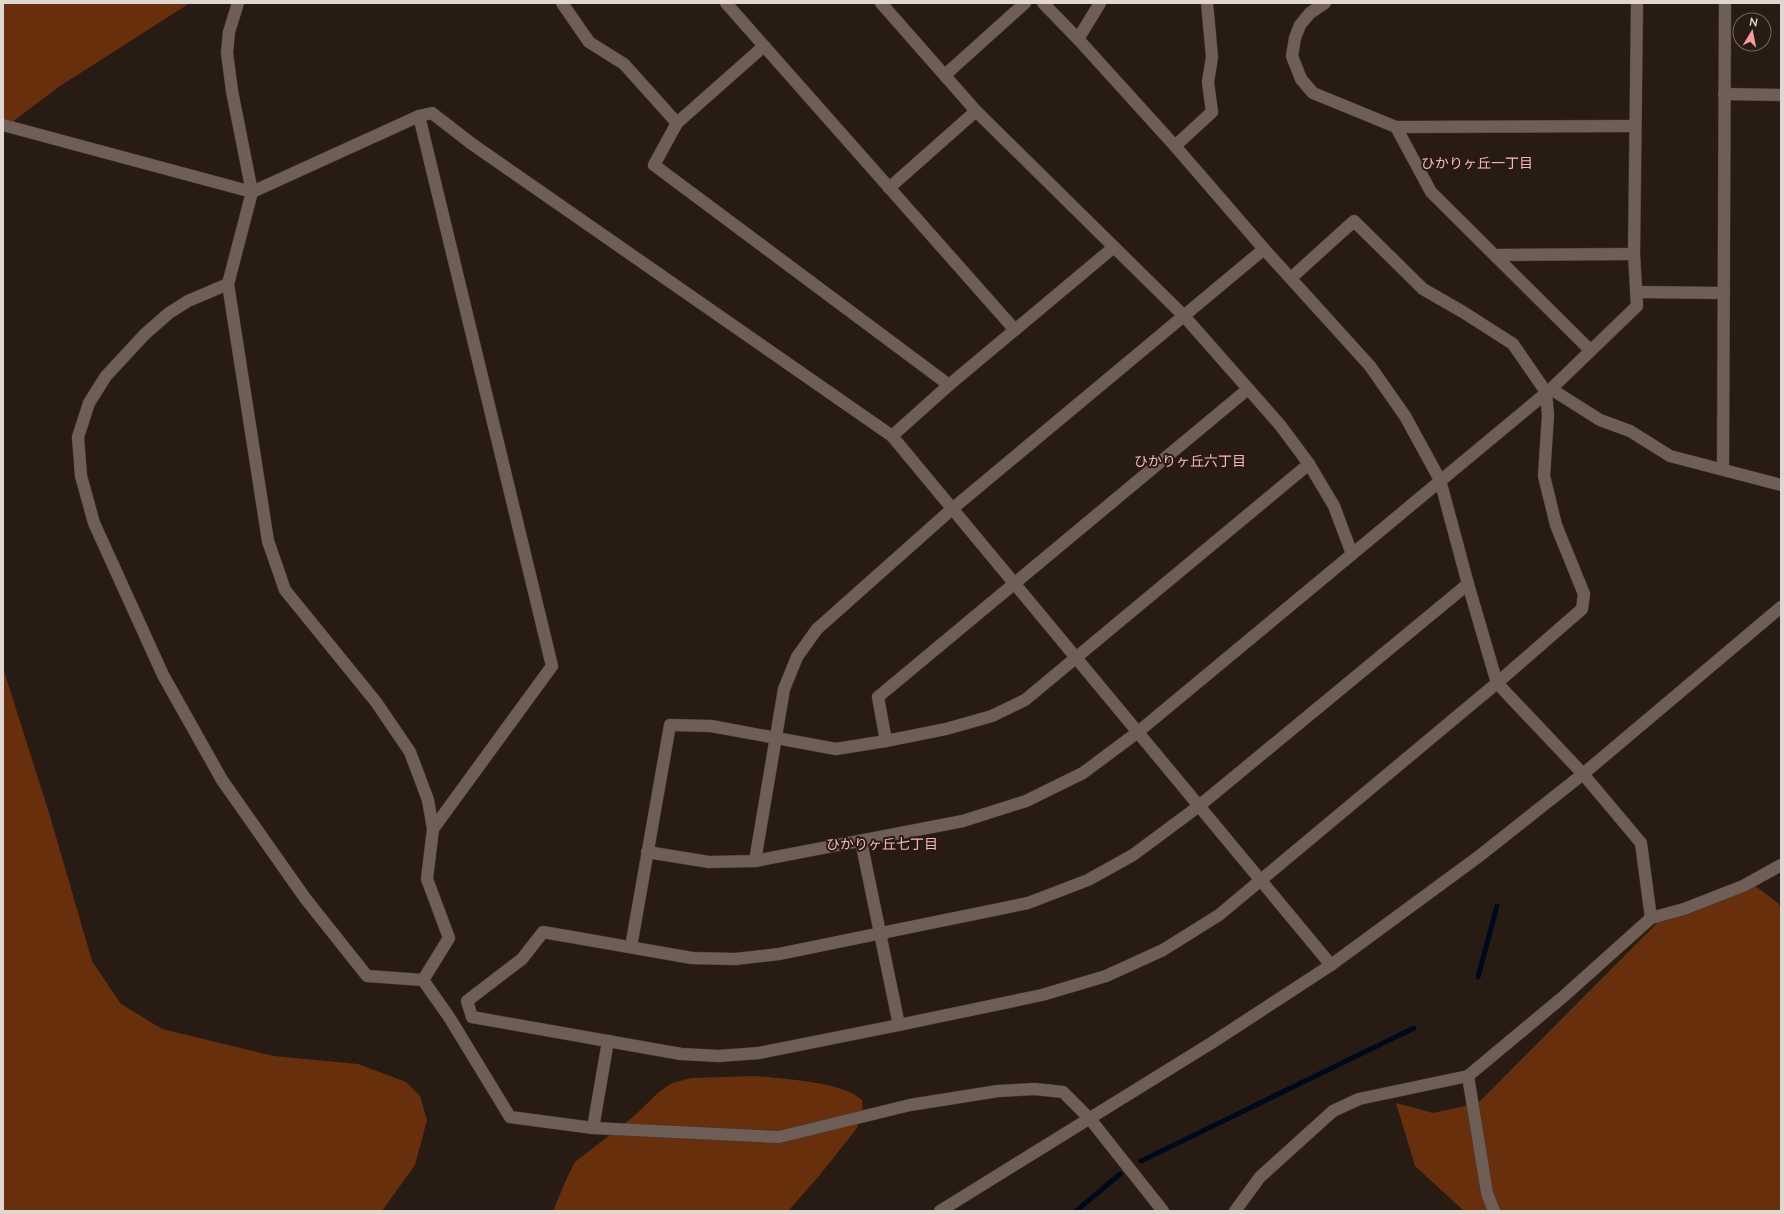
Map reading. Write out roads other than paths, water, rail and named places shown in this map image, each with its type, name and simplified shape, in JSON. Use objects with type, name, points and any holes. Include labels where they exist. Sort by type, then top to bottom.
[{"type":"street","points":[[238,3],[229,32],[226,53],[252,192],[228,284],[268,541],[285,590],[376,702],[410,752],[428,800],[433,828],[427,879],[449,938],[423,980]]},
{"type":"street","points":[[562,3],[590,42],[624,64],[677,123]]},
{"type":"street","points":[[726,3],[1015,330]]},
{"type":"street","points":[[881,3],[976,111],[1184,316],[1280,425],[1309,464],[1334,506],[1352,554]]},
{"type":"street","points":[[945,75],[1025,3]]},
{"type":"street","points":[[1043,3],[1078,39],[1175,146],[1264,249],[1370,366],[1405,416],[1440,480],[1497,683],[1583,774],[1641,843],[1651,918]]},
{"type":"street","points":[[1078,39],[1100,3]]},
{"type":"street","points":[[1175,146],[1212,112],[1208,82],[1212,57],[1207,3]]},
{"type":"street","points":[[1325,3],[1310,13],[1300,25],[1295,38],[1292,56],[1301,79],[1313,93],[1396,127],[1634,126]]},
{"type":"street","points":[[647,852],[709,862],[755,861],[963,821],[1026,801],[1083,773],[1138,732],[1548,390],[1637,306],[1634,254],[1636,3]]},
{"type":"street","points":[[1723,469],[1725,3]]},
{"type":"street","points":[[764,46],[677,123],[654,165],[949,385]]},
{"type":"street","points":[[1724,94],[1781,95]]},
{"type":"street","points":[[889,188],[976,111]]},
{"type":"street","points":[[3,125],[252,192],[419,116],[432,113],[479,148],[892,436],[1331,965]]},
{"type":"street","points":[[419,116],[552,666],[433,828]]},
{"type":"street","points":[[1396,127],[1431,192],[1590,350]]},
{"type":"street","points":[[1291,278],[1354,221],[1423,289],[1463,312],[1513,344],[1548,390],[1600,420],[1630,431],[1670,456],[1781,485]]},
{"type":"street","points":[[892,436],[949,385],[1114,247]]},
{"type":"street","points":[[755,861],[774,738],[784,689],[797,657],[817,629],[952,509],[1264,249]]},
{"type":"street","points":[[1496,255],[1634,254]]},
{"type":"street","points":[[228,284],[188,301],[169,313],[145,334],[106,376],[89,403],[78,437],[81,476],[94,523],[163,675],[222,780],[305,898],[367,976],[423,980]]},
{"type":"street","points":[[1636,292],[1724,293]]},
{"type":"street","points":[[886,741],[878,697],[1248,388]]},
{"type":"street","points":[[1468,584],[1199,806],[1133,855],[1088,880],[1028,903],[779,954],[735,959],[692,958],[543,932],[522,959],[467,1001],[472,1017],[681,1054],[719,1056],[759,1053],[1042,995],[1106,976],[1163,950],[1219,915],[1497,683],[1582,609],[1584,594],[1556,525],[1544,476],[1548,390]]},
{"type":"street","points":[[631,947],[670,725],[711,726],[836,748],[886,741],[946,729],[992,716],[1025,700],[1309,464]]},
{"type":"street","points":[[940,1211],[1213,1042],[1331,965],[1478,857],[1583,774],[1781,607]]},
{"type":"street","points":[[861,841],[899,1025]]},
{"type":"street","points":[[1235,1211],[1260,1177],[1333,1111],[1359,1099],[1468,1076],[1564,996],[1651,918],[1684,909],[1743,886],[1781,865]]},
{"type":"street","points":[[423,980],[449,1017],[510,1117],[593,1128],[779,1137],[910,1105],[998,1091],[1035,1089],[1063,1092],[1090,1118],[1163,1211]]},
{"type":"street","points":[[593,1128],[608,1041]]},
{"type":"street","points":[[1468,1076],[1487,1193],[1494,1211]]},
{"type":"waterway","points":[[1478,977],[1497,906]]},
{"type":"waterway","points":[[1141,1161],[1414,1028]]},
{"type":"waterway","points":[[1076,1211],[1120,1174]]},
{"type":"district","name":"ひかりヶ丘一丁目","points":[[1477,163]]},
{"type":"district","name":"ひかりヶ丘六丁目","points":[[1190,461]]},
{"type":"district","name":"ひかりヶ丘七丁目","points":[[882,844]]}]
